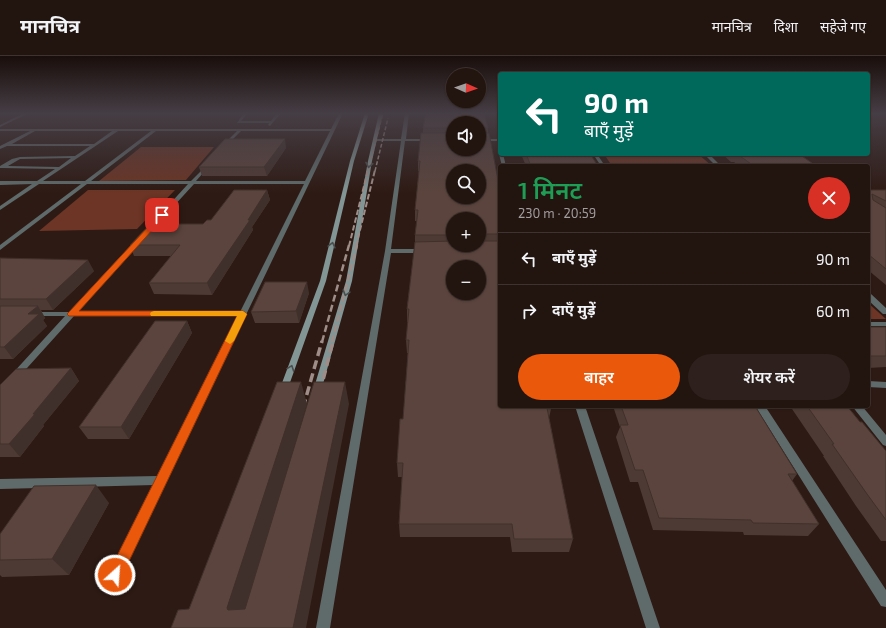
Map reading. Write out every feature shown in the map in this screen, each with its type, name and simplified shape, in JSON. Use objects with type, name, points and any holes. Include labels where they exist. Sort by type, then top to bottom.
[{"type":"main road","points":[[280,399],[323,281],[352,161],[359,140]]},
{"type":"main road","points":[[314,402],[349,281],[375,140]]},
{"type":"street","points":[[0,148],[16,140]]},
{"type":"street","points":[[0,208],[102,140]]},
{"type":"street","points":[[0,248],[142,140]]},
{"type":"street","points":[[222,150],[233,140]]},
{"type":"street","points":[[115,575],[328,140]]},
{"type":"street","points":[[375,140],[439,140]]},
{"type":"street","points":[[486,140],[498,140],[498,146]]},
{"type":"street","points":[[323,628],[388,251],[404,141]]},
{"type":"street","points":[[6,145],[94,145]]},
{"type":"street","points":[[708,156],[718,164]]},
{"type":"street","points":[[59,168],[2,167],[20,158],[76,157]]},
{"type":"street","points":[[10,381],[212,161]]},
{"type":"street","points":[[0,183],[307,182]]},
{"type":"street","points":[[388,251],[433,250]]},
{"type":"street","points":[[870,298],[886,312]]},
{"type":"street","points":[[24,314],[243,314]]},
{"type":"street","points":[[870,324],[886,324]]},
{"type":"street","points":[[870,384],[886,385]]},
{"type":"street","points":[[581,408],[653,628]]},
{"type":"street","points":[[761,408],[886,601]]},
{"type":"street","points":[[859,408],[886,442]]},
{"type":"street","points":[[0,484],[162,480]]},
{"type":"shaded area","points":[[141,147],[214,147],[186,180],[99,181]]},
{"type":"shaded area","points":[[605,156],[700,156],[710,164],[611,164]]},
{"type":"shaded area","points":[[88,190],[175,190],[137,229],[39,231]]},
{"type":"shaded area","points":[[870,305],[886,319],[870,319]]},
{"type":"building","points":[[224,140],[284,140],[264,167],[199,167]]},
{"type":"building","points":[[420,140],[446,140],[446,156],[486,156],[486,140],[490,140],[498,180],[498,234],[486,234],[486,212],[446,212],[446,235],[415,235],[418,210],[415,210],[420,161],[418,161]]},
{"type":"building","points":[[527,156],[591,156],[597,164],[530,164]]},
{"type":"building","points":[[740,156],[802,156],[813,164],[751,164]]},
{"type":"building","points":[[234,190],[267,190],[248,220],[250,220],[207,283],[149,283],[180,245],[130,245],[150,224],[203,224],[207,220],[211,220]]},
{"type":"building","points":[[870,190],[886,190],[886,201],[872,194],[873,200],[886,208],[886,269],[870,256]]},
{"type":"building","points":[[446,241],[446,252],[486,252],[486,241],[498,241],[498,408],[547,408],[573,539],[514,539],[512,524],[399,524],[403,463],[397,463],[400,419],[403,419],[409,340],[406,340],[409,309],[407,309],[415,242]]},
{"type":"building","points":[[0,258],[88,260],[46,299],[0,299]]},
{"type":"building","points":[[265,282],[307,282],[296,311],[251,312]]},
{"type":"building","points":[[0,306],[38,306],[28,314],[39,314],[4,347],[0,347]]},
{"type":"building","points":[[155,321],[187,321],[121,427],[79,427]]},
{"type":"building","points":[[870,327],[886,327],[886,356],[870,356]]},
{"type":"building","points":[[71,368],[9,444],[0,444],[0,385],[16,369]]},
{"type":"building","points":[[277,382],[301,382],[227,608],[228,610],[245,609],[314,382],[345,382],[293,628],[171,628],[178,610],[189,609]]},
{"type":"building","points":[[622,408],[756,408],[797,474],[788,474],[819,524],[753,523],[751,520],[659,518],[643,470],[635,470],[620,425],[628,425]]},
{"type":"building","points":[[808,408],[849,408],[886,451],[886,520],[832,444],[834,444]]},
{"type":"building","points":[[96,485],[52,559],[0,560],[0,534],[34,486]]},
{"type":"railway","points":[[368,171],[376,140]]},
{"type":"railway","points":[[375,171],[383,140]]},
{"type":"railway","points":[[349,246],[368,170]]},
{"type":"railway","points":[[356,246],[375,170]]},
{"type":"railway","points":[[322,342],[349,245]]},
{"type":"railway","points":[[332,342],[357,245]]},
{"type":"railway","points":[[303,408],[322,341]]},
{"type":"railway","points":[[320,392],[333,341]]},
{"type":"slow traffic","points":[[154,314],[243,314],[230,341]]},
{"type":"route","points":[[115,575],[243,314],[72,314],[162,215]]}]
